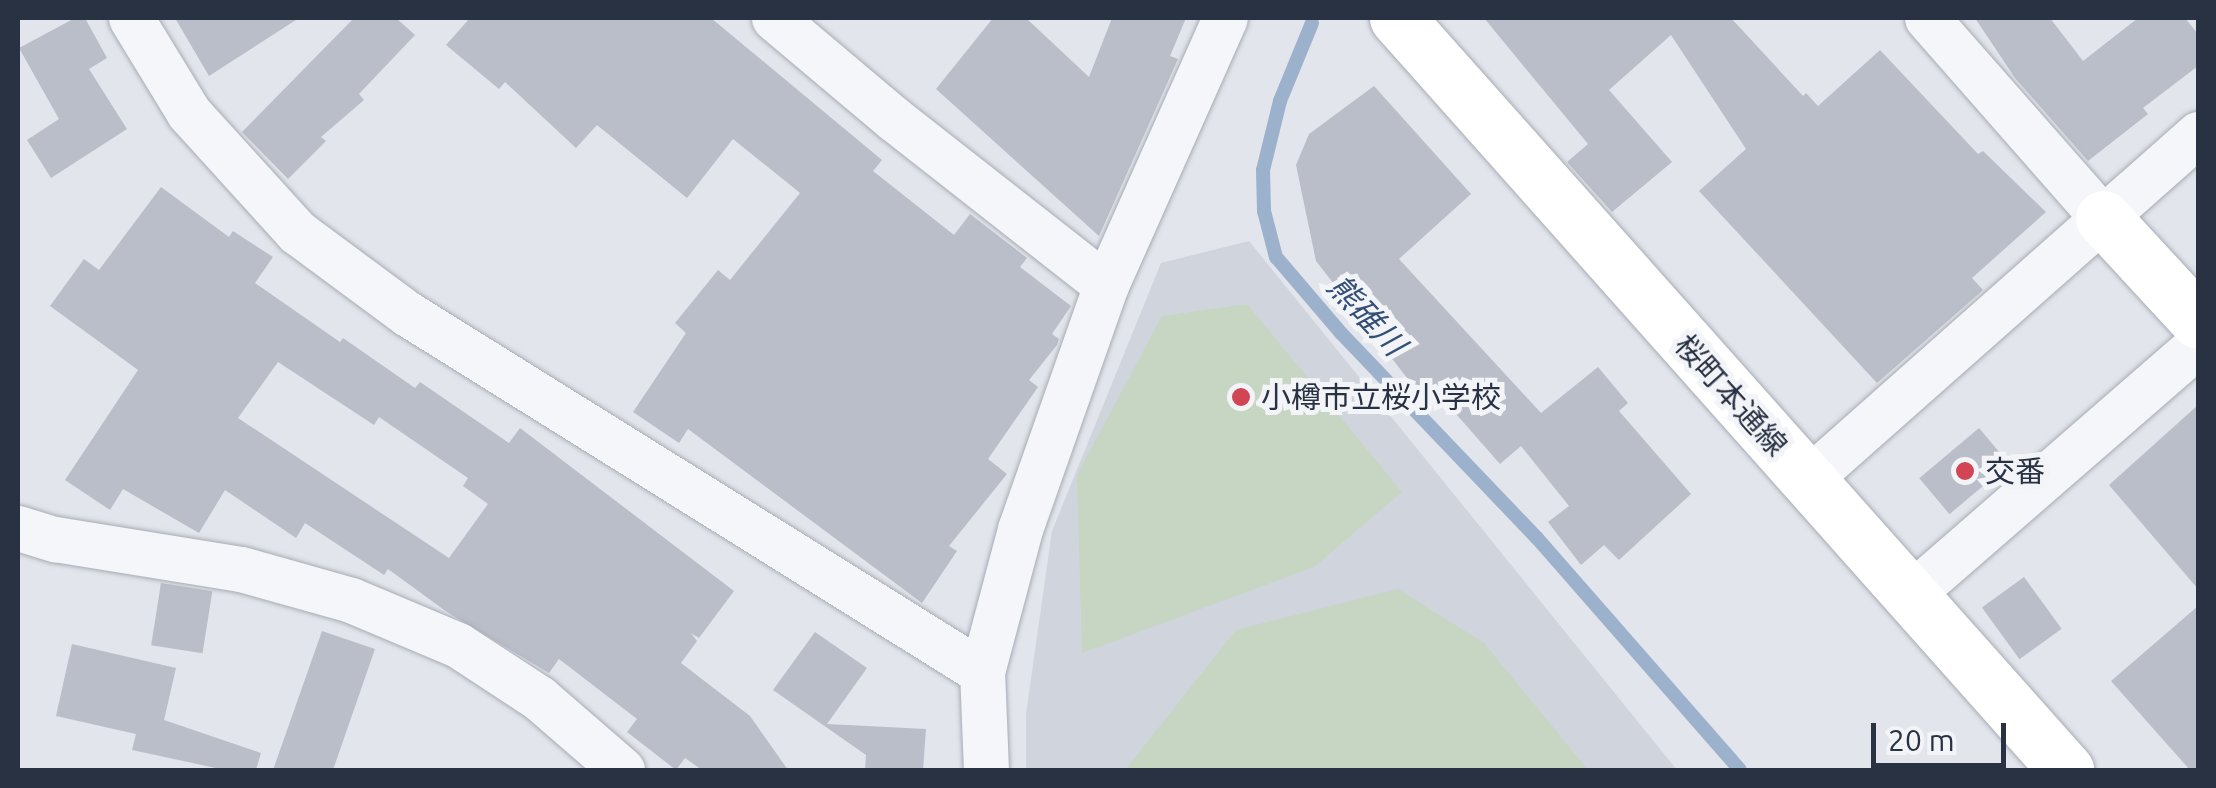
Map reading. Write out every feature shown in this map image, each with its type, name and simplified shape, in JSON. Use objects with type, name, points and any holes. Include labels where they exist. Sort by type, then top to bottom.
[{"type":"street","points":[[131,18],[189,114],[297,232],[408,314],[982,672]]},
{"type":"street","points":[[774,18],[894,119],[1106,285]]},
{"type":"street","points":[[986,770],[982,672],[1020,529],[1106,285],[1225,18]]},
{"type":"street","name":"桜町本通線","points":[[1397,18],[2066,770]]},
{"type":"street","points":[[1927,18],[2198,322]]},
{"type":"street","points":[[1807,480],[2198,134]]},
{"type":"street","points":[[1910,596],[2198,345]]},
{"type":"street","points":[[18,528],[55,539],[241,568],[351,600],[458,645],[539,698],[622,770]]},
{"type":"shaded area","name":"小樽市立桜小学校","points":[[1249,241],[1677,770],[1026,770],[1026,714],[1052,531],[1161,263]]},
{"type":"green space","points":[[1247,304],[1402,492],[1314,567],[1082,653],[1077,475],[1162,316]]},
{"type":"green space","points":[[1398,589],[1484,643],[1588,770],[1125,770],[1236,630]]},
{"type":"building","points":[[75,18],[85,18],[107,58],[89,69],[127,129],[51,178],[27,140],[59,119],[19,48]]},
{"type":"building","points":[[175,18],[299,18],[209,76]]},
{"type":"building","points":[[354,18],[396,18],[415,35],[359,94],[364,100],[321,137],[326,141],[288,179],[242,132]]},
{"type":"building","points":[[470,18],[711,18],[882,160],[873,171],[954,235],[970,214],[1027,258],[1020,267],[1071,306],[1052,334],[1059,339],[1057,345],[1029,380],[1038,387],[988,459],[1007,474],[949,546],[957,551],[922,603],[688,429],[679,443],[633,412],[686,333],[675,323],[718,270],[730,280],[800,193],[733,139],[687,198],[597,125],[576,148],[505,82],[499,89],[446,45]]},
{"type":"building","points":[[993,18],[1026,18],[1089,77],[1112,18],[1186,18],[1170,56],[1178,59],[1099,236],[936,89]]},
{"type":"building","points":[[1484,18],[1731,18],[1803,96],[1806,93],[1818,106],[1880,50],[1978,154],[1983,151],[2046,212],[1972,278],[1983,290],[1877,383],[1699,191],[1746,149],[1671,35],[1609,90],[1672,162],[1612,212],[1567,162],[1588,144]]},
{"type":"building","points":[[1975,18],[2050,18],[2083,61],[2138,18],[2185,18],[2198,34],[2198,66],[2143,108],[2148,114],[2088,161],[2015,78]]},
{"type":"building","points":[[1374,86],[1471,194],[1399,259],[1541,413],[1598,367],[1628,403],[1619,411],[1691,494],[1619,560],[1604,545],[1581,565],[1548,522],[1569,506],[1521,446],[1500,464],[1428,382],[1418,392],[1316,261],[1296,165],[1309,134]]},
{"type":"building","points":[[161,187],[229,237],[233,231],[273,257],[255,283],[340,342],[343,338],[415,388],[420,382],[509,443],[520,428],[734,591],[699,638],[691,633],[697,641],[681,663],[750,716],[788,770],[702,770],[685,758],[676,770],[627,732],[637,719],[559,659],[549,673],[447,612],[388,569],[384,575],[305,523],[296,538],[225,490],[199,533],[123,489],[110,510],[65,480],[138,370],[50,306],[84,259],[99,270]],"holes":[[[278,362],[374,425],[379,417],[468,478],[463,486],[488,504],[449,558],[238,418]]]},
{"type":"building","points":[[2198,405],[2198,589],[2109,485]]},
{"type":"building","name":"交番","points":[[1979,428],[2009,464],[1949,514],[1919,478]]},
{"type":"building","points":[[2024,577],[2062,629],[2020,659],[1982,608]]},
{"type":"building","points":[[161,583],[212,591],[203,653],[151,645]]},
{"type":"building","points":[[2198,606],[2198,770],[2190,770],[2111,681]]},
{"type":"building","points":[[322,631],[375,649],[333,770],[273,770]]},
{"type":"building","points":[[815,632],[867,668],[827,724],[926,729],[923,770],[865,770],[866,755],[773,690]]},
{"type":"building","points":[[72,644],[176,668],[164,720],[261,753],[256,770],[225,770],[132,750],[136,734],[56,716]]},
{"type":"waterway","name":"熊碓川","points":[[1312,23],[1280,101],[1263,170],[1264,211],[1276,257],[1341,333],[1537,538],[1740,770]]},
{"type":"place","name":"小樽市立桜小学校","points":[[1241,397]]},
{"type":"place","name":"交番","points":[[1965,471]]}]
